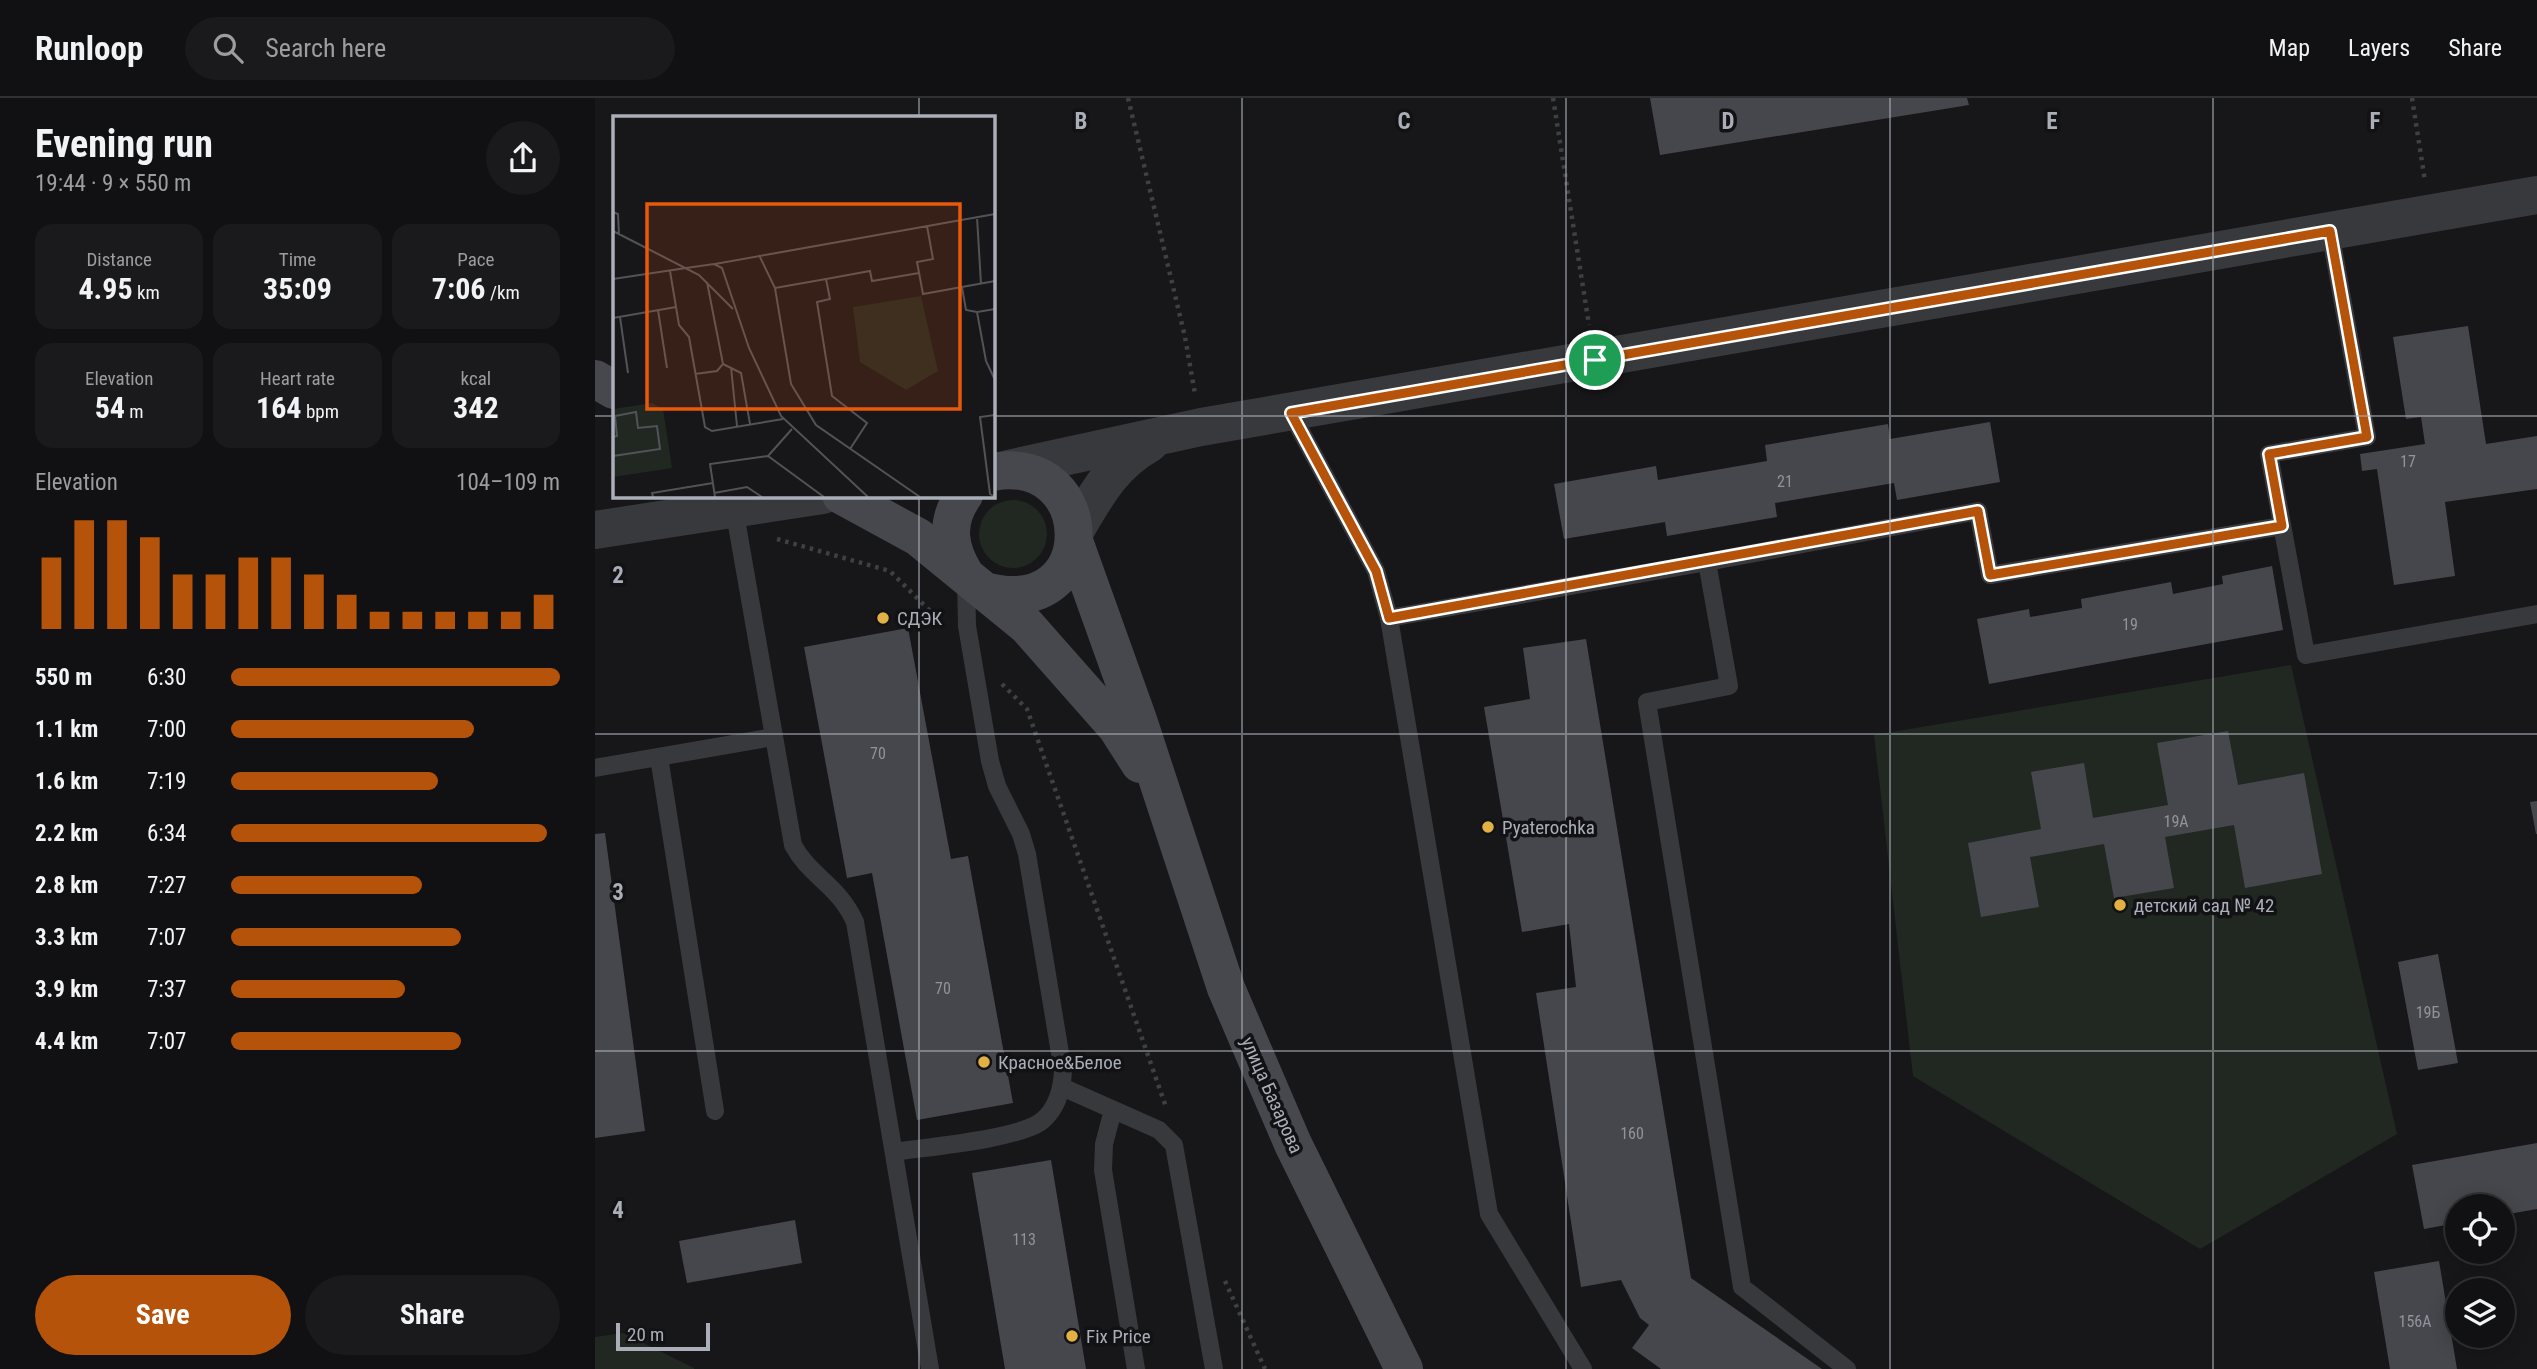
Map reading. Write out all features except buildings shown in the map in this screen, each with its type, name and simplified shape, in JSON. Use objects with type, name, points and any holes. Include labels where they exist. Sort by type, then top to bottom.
[{"type":"main road","points":[[595,379],[613,389]]},
{"type":"main road","name":"улица Базарова","points":[[1000,470],[1038,475],[1060,493],[1073,514],[1075,538],[1226,988],[1259,1069],[1404,1369]]},
{"type":"main road","name":"улица Базарова","points":[[845,497],[918,537],[1027,626],[1117,728],[1167,811]]},
{"type":"main road","name":"улица Базарова","points":[[963,497],[956,507],[950,531],[953,555],[975,584]]},
{"type":"main road","points":[[975,584],[1009,597],[1034,594],[1055,582],[1070,562],[1075,538]]},
{"type":"street","points":[[1000,470],[1201,427],[2537,195]]},
{"type":"street","points":[[1075,538],[1109,474],[1132,453],[1164,435]]},
{"type":"street","points":[[595,530],[650,509],[734,509],[810,497]]},
{"type":"lane","points":[[2330,231],[2367,437],[2269,454],[2306,656],[2537,614]]},
{"type":"lane","points":[[1291,413],[1376,571],[1389,618],[1489,1214],[1583,1369]]},
{"type":"lane","points":[[734,509],[793,845],[808,865],[842,897],[855,922],[930,1369]]},
{"type":"lane","points":[[1389,618],[1978,511],[1990,575],[2282,526]]},
{"type":"lane","points":[[1707,562],[1729,685],[1647,702],[1742,1287],[1847,1369]]},
{"type":"lane","points":[[894,1152],[1028,1130],[1051,1112],[1062,1087],[1063,1071],[1027,854],[1021,834],[997,786],[990,761],[967,626],[975,584]]},
{"type":"lane","points":[[595,768],[773,737]]},
{"type":"lane","points":[[659,757],[715,1111]]},
{"type":"lane","points":[[1062,1087],[1159,1130],[1174,1145],[1214,1369]]},
{"type":"lane","points":[[1113,1110],[1104,1144],[1103,1170],[1136,1369]]},
{"type":"path","points":[[1128,98],[1185,337],[1201,427]]},
{"type":"path","points":[[1553,98],[1595,360]]},
{"type":"path","points":[[2411,98],[2430,214]]},
{"type":"shaded area","points":[[1013,500],[1026,503],[1037,510],[1044,521],[1047,534],[1044,547],[1037,558],[1026,565],[1013,568],[1000,565],[989,558],[982,547],[979,534],[982,521],[989,510],[1000,503]]},
{"type":"shaded area","name":"детский сад № 42","points":[[2291,665],[2397,1134],[2200,1249],[1913,1076],[1874,735]]},
{"type":"shaded area","points":[[623,1333],[694,1369],[595,1369],[595,1337]]},
{"type":"place","name":"СДЭК","points":[[883,618]]},
{"type":"place","name":"Pyaterochka","points":[[1488,827]]},
{"type":"place","name":"детский сад № 42","points":[[2120,905]]},
{"type":"place","name":"Красное&Белое","points":[[984,1062]]},
{"type":"place","name":"Fix Price","points":[[1072,1336]]},
{"type":"route","points":[[2330,231],[2367,437],[2269,454],[2282,526],[1990,575],[1978,511],[1389,618],[1376,571],[1291,413],[1595,360],[2330,231]]}]
